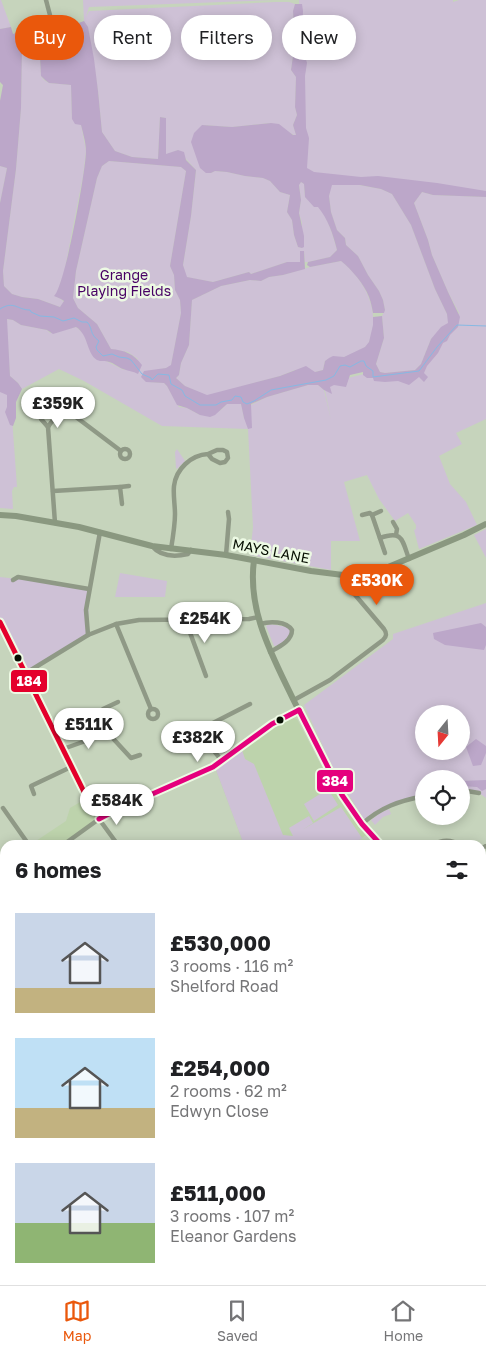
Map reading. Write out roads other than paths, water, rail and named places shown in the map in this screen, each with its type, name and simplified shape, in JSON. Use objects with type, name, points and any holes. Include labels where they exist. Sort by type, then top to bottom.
[{"type":"street","points":[[46,0],[50,15]]},
{"type":"street","points":[[55,523],[48,427],[44,423],[41,414],[66,401],[72,408],[72,414]]},
{"type":"street","points":[[48,427],[59,415],[72,414],[121,451]]},
{"type":"street","points":[[171,549],[175,515],[174,488],[176,477],[182,468],[193,458],[200,454],[208,454]]},
{"type":"street","points":[[53,491],[129,486]]},
{"type":"street","points":[[120,487],[122,504]]},
{"type":"street","points":[[362,515],[381,511]]},
{"type":"street","points":[[226,555],[228,512]]},
{"type":"street","points":[[372,514],[385,553]]},
{"type":"street","name":"MAYS LANE","points":[[0,515],[16,516],[100,532],[135,543],[152,546],[226,555],[342,575],[374,573],[486,524]]},
{"type":"street","points":[[393,522],[397,529],[396,535]]},
{"type":"street","points":[[88,634],[86,610],[100,532]]},
{"type":"street","points":[[380,538],[392,534],[396,535],[403,542],[409,559]]},
{"type":"street","name":"MAYS LANE","points":[[152,546],[156,551],[172,556],[188,554],[191,550]]},
{"type":"street","points":[[254,560],[253,576],[259,621],[270,652],[335,783],[348,805],[376,840]]},
{"type":"street","points":[[294,700],[330,680],[386,637],[384,629],[345,583],[342,575]]},
{"type":"street","points":[[12,580],[18,577],[89,589]]},
{"type":"street","points":[[185,619],[206,676]]},
{"type":"street","points":[[26,673],[88,634],[116,624],[139,620],[249,619],[289,625],[292,630],[290,638],[270,652]]},
{"type":"street","points":[[0,623],[71,768],[99,819],[114,840]]},
{"type":"street","points":[[116,624],[151,710]]},
{"type":"street","points":[[118,702],[103,709],[108,733],[131,758],[140,755]]},
{"type":"street","points":[[222,761],[212,749],[205,733],[206,728],[250,704]]},
{"type":"street","points":[[70,840],[99,819],[114,811],[222,761],[272,724],[299,710]]},
{"type":"street","points":[[63,749],[108,733]]},
{"type":"street","points":[[34,794],[31,786],[71,768]]},
{"type":"street","points":[[470,792],[479,793]]},
{"type":"street","points":[[362,824],[379,810],[397,802],[415,798]]},
{"type":"street","points":[[3,808],[25,840]]},
{"type":"waterway","points":[[0,309],[12,305],[30,310],[40,316],[54,317],[63,321],[74,318],[87,322],[94,336],[99,341],[96,347],[97,350],[103,356],[112,354],[127,358],[131,360],[142,374],[152,380],[158,374],[169,375],[171,384],[182,390],[185,396],[200,405],[216,405],[232,400],[235,396],[241,397],[243,402],[247,404],[271,390],[326,380],[334,376],[340,366],[350,367],[361,361],[364,361],[366,366],[373,371],[373,377],[419,371],[457,325],[486,326]]},
{"type":"park label","name":"Grange Playing Fields","points":[[124,284]]}]
